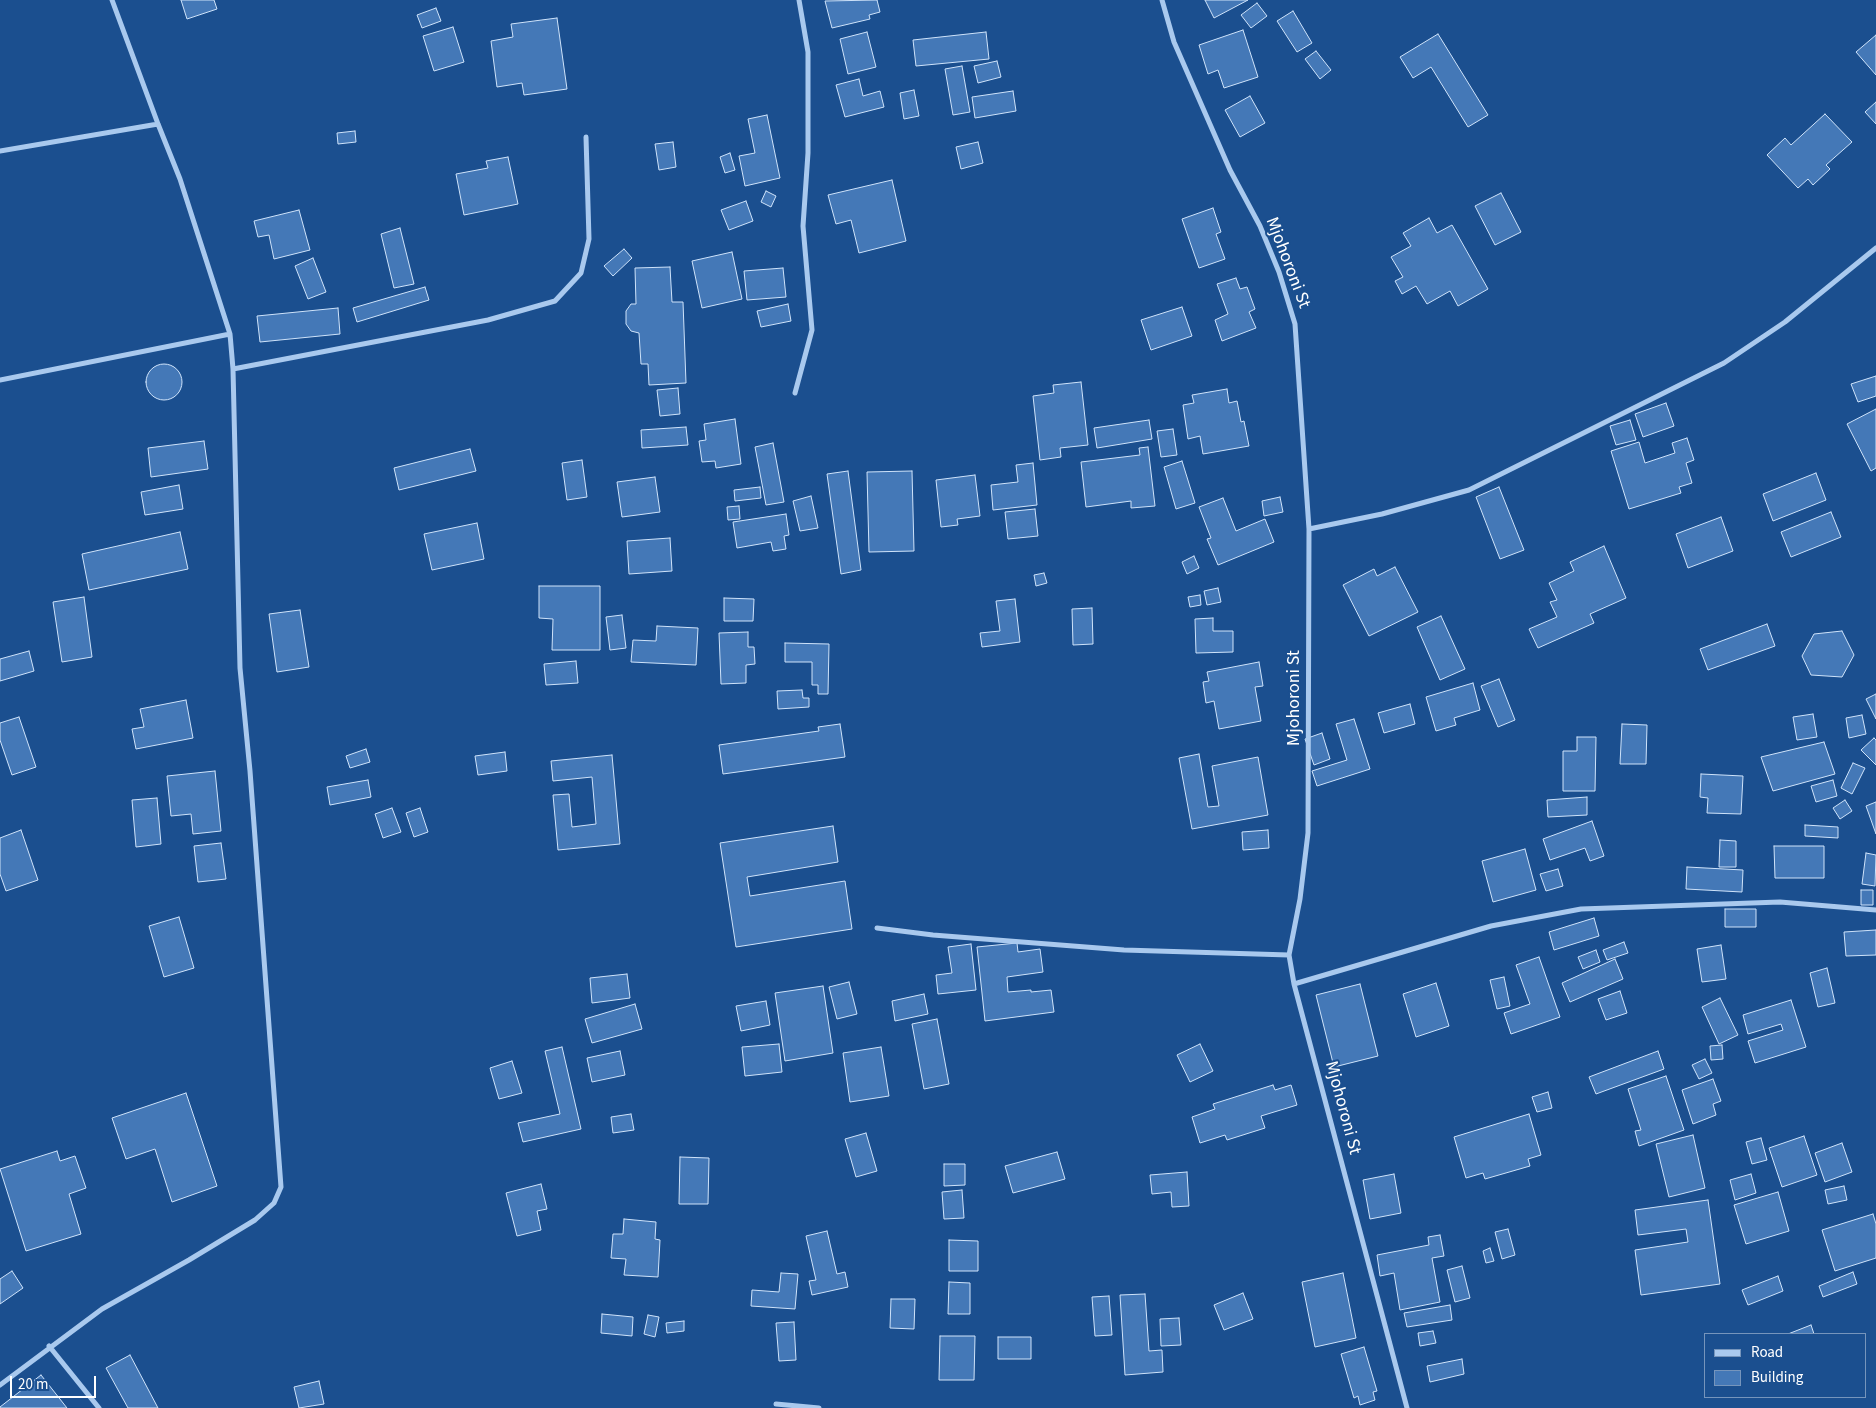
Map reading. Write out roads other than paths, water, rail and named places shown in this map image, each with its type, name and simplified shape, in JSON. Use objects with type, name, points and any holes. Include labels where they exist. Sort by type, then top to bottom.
[{"type":"street","points":[[0,1385],[102,1308],[256,1220],[274,1203],[281,1187],[240,668],[233,369],[230,334],[180,179],[112,0]]},
{"type":"street","points":[[795,393],[812,330],[803,226],[808,153],[808,52],[799,0]]},
{"type":"street","name":"Mjohoroni St","points":[[1162,0],[1174,42],[1230,170],[1260,226],[1276,263],[1295,324],[1310,529],[1308,833],[1300,899],[1289,955],[1294,984],[1407,1408]]},
{"type":"street","points":[[0,151],[158,124]]},
{"type":"street","points":[[233,369],[488,320],[554,300],[581,273],[589,239],[586,137]]},
{"type":"street","points":[[1310,529],[1382,514],[1478,486],[1724,363],[1785,322],[1876,248]]},
{"type":"street","points":[[0,380],[230,334]]},
{"type":"street","points":[[1294,984],[1491,926],[1581,908],[1780,902],[1876,910]]},
{"type":"street","points":[[876,928],[933,935],[1124,950],[1289,955]]},
{"type":"street","points":[[50,1346],[99,1408]]},
{"type":"street","points":[[776,1404],[819,1408]]}]
